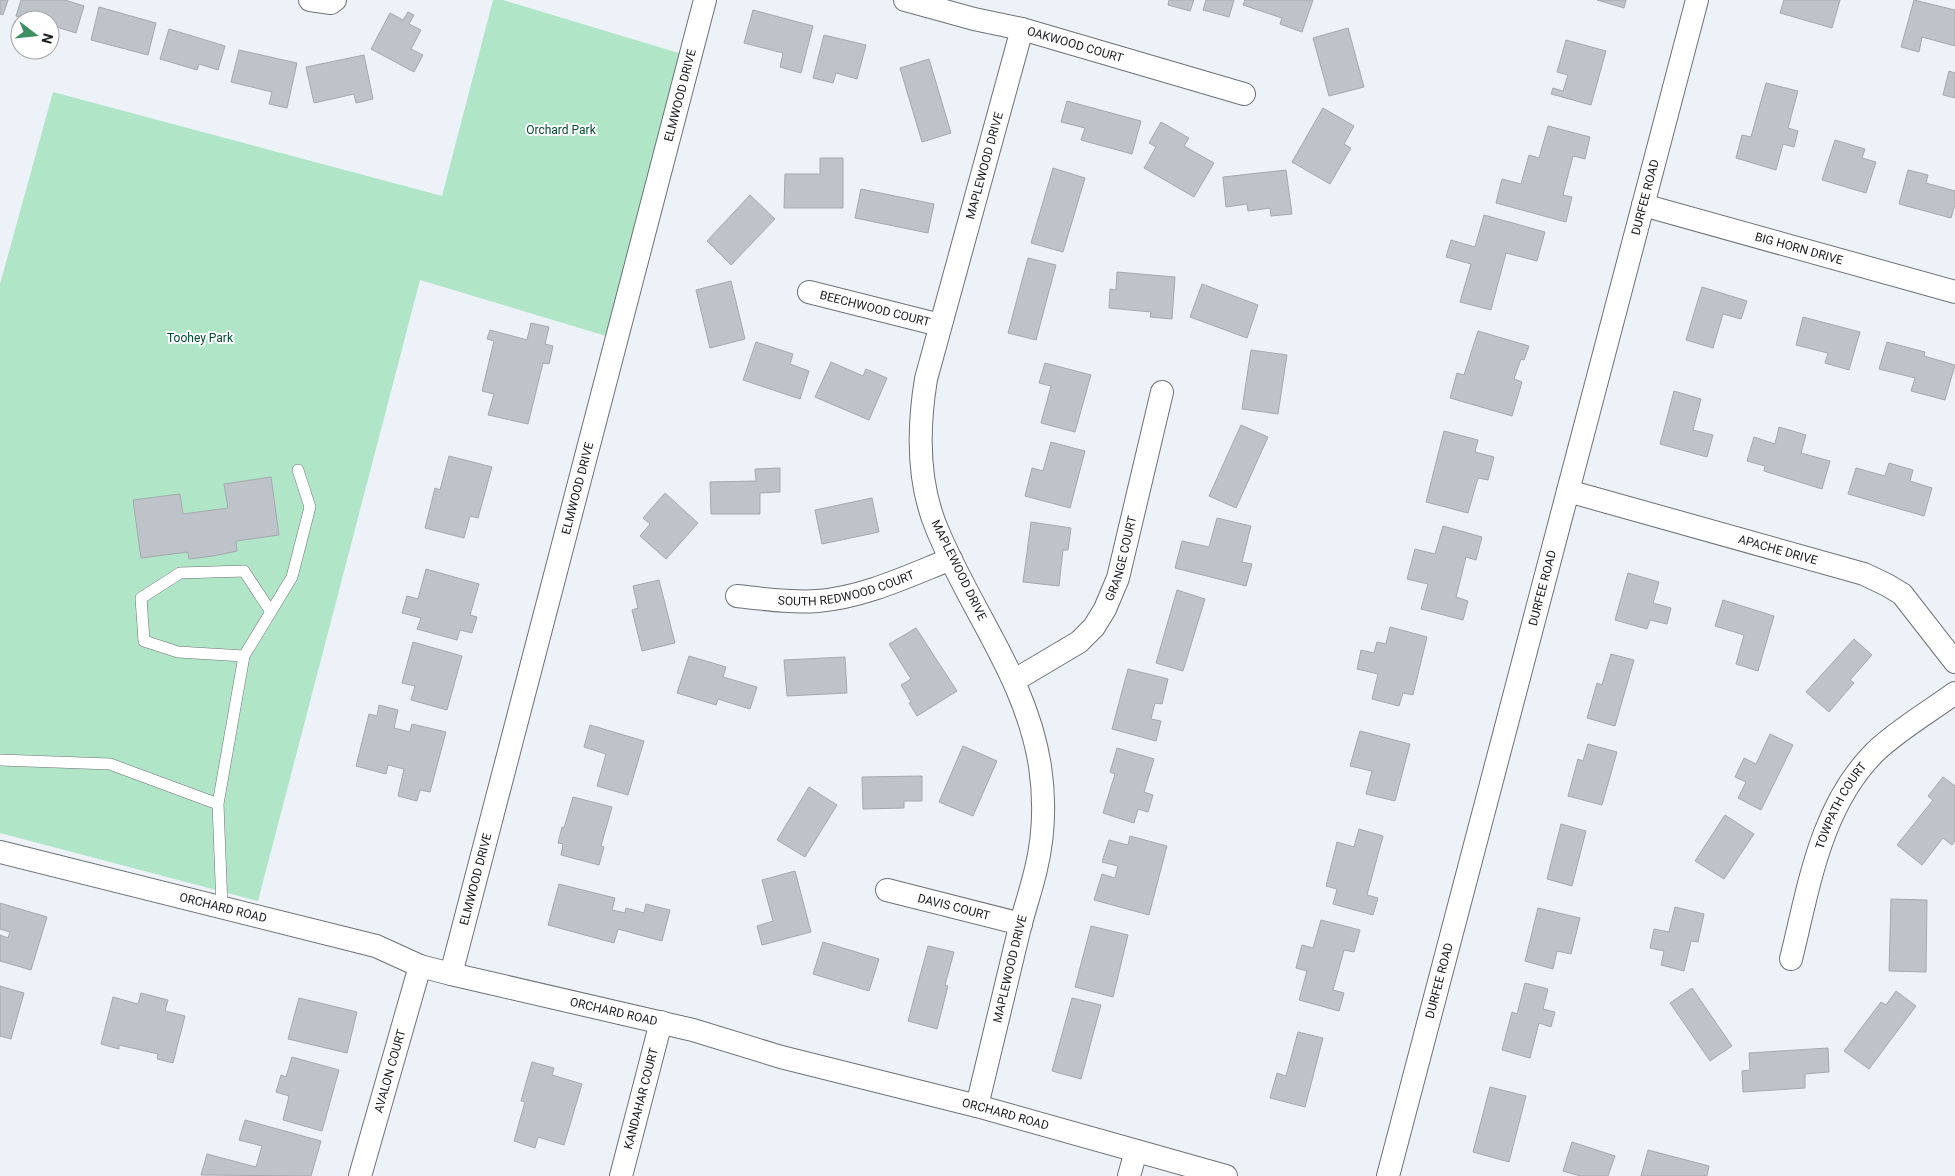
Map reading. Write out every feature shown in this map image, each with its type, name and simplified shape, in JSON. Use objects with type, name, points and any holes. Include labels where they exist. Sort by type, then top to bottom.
[{"type":"street","name":"ELMWOOD DRIVE","points":[[450,974],[705,0]]},
{"type":"street","name":"OAKWOOD COURT","points":[[905,0],[1022,30],[1244,94]]},
{"type":"street","name":"DURFEE ROAD","points":[[1388,1176],[1697,0]]},
{"type":"street","name":"MAPLEWOOD DRIVE","points":[[977,1106],[1021,924],[1037,868],[1043,816],[1039,765],[1033,736],[1015,680],[936,528],[929,505],[921,454],[920,427],[922,400],[940,325],[1022,30]]},
{"type":"street","name":"BIG HORN DRIVE","points":[[1643,205],[1955,292]]},
{"type":"street","name":"BEECHWOOD COURT","points":[[809,292],[940,325]]},
{"type":"street","name":"GRANGE COURT","points":[[1015,680],[1079,642],[1094,626],[1105,609],[1118,578],[1162,392]]},
{"type":"street","name":"APACHE DRIVE","points":[[1568,491],[1864,574],[1887,584],[1902,594],[1955,662]]},
{"type":"street","name":"SOUTH REDWOOD COURT","points":[[737,596],[776,600],[817,601],[841,598],[866,592],[951,560]]},
{"type":"street","name":"TOWPATH COURT","points":[[1791,959],[1816,857],[1828,822],[1843,795],[1859,772],[1882,746],[1955,693]]},
{"type":"street","name":"ORCHARD ROAD","points":[[0,852],[376,946],[420,966],[693,1030],[781,1057],[977,1106],[1226,1176]]},
{"type":"street","name":"DAVIS COURT","points":[[887,890],[1021,924]]},
{"type":"street","name":"AVALON COURT","points":[[360,1176],[420,966]]},
{"type":"street","name":"KANDAHAR COURT","points":[[621,1176],[661,1022]]},
{"type":"street","points":[[1129,1176],[1136,1151]]},
{"type":"lane","points":[[222,906],[218,804],[244,656],[292,577],[310,507],[298,470]]},
{"type":"lane","points":[[244,656],[178,652],[144,641],[141,598],[180,573],[244,572],[271,612]]},
{"type":"lane","points":[[0,760],[110,764],[218,804]]},
{"type":"green space","name":"Toohey Park","points":[[493,0],[503,0],[685,55],[606,336],[420,280],[258,901],[0,833],[0,284],[53,92],[442,196]]},
{"type":"building","points":[[0,0],[8,0],[3,15],[0,14]]},
{"type":"building","points":[[21,0],[65,0],[84,6],[76,33],[60,28],[60,10],[18,10]]},
{"type":"building","points":[[1169,0],[1194,0],[1190,11],[1168,5]]},
{"type":"building","points":[[1206,0],[1234,0],[1229,17],[1203,10]]},
{"type":"building","points":[[1245,0],[1313,0],[1302,32],[1280,24],[1282,18],[1243,5]]},
{"type":"building","points":[[1597,0],[1626,0],[1624,8]]},
{"type":"building","points":[[1784,0],[1840,0],[1832,28],[1780,13]]},
{"type":"building","points":[[1914,0],[1955,10],[1955,46],[1922,37],[1919,52],[1901,47]]},
{"type":"building","points":[[99,7],[156,23],[148,55],[91,40]]},
{"type":"building","points":[[753,10],[813,26],[801,73],[780,67],[783,53],[744,43]]},
{"type":"building","points":[[408,12],[414,15],[409,24],[421,30],[411,49],[423,55],[414,72],[371,49],[390,13],[403,20]]},
{"type":"building","points":[[1348,28],[1364,87],[1329,96],[1313,38]]},
{"type":"building","points":[[169,29],[225,46],[218,70],[199,64],[197,70],[160,59]]},
{"type":"building","points":[[824,35],[866,45],[857,79],[836,73],[833,83],[813,78]]},
{"type":"building","points":[[1566,40],[1606,51],[1591,105],[1551,94],[1553,88],[1563,91],[1568,75],[1557,72]]},
{"type":"building","points":[[239,50],[297,63],[287,108],[269,104],[272,92],[231,82]]},
{"type":"building","points":[[364,55],[373,99],[356,103],[354,94],[314,103],[306,67]]},
{"type":"building","points":[[929,59],[951,133],[922,142],[900,68]]},
{"type":"building","points":[[1949,71],[1955,73],[1955,98],[1943,95]]},
{"type":"building","points":[[1766,83],[1798,91],[1788,128],[1798,131],[1794,147],[1783,144],[1776,170],[1736,158],[1742,135],[1751,137]]},
{"type":"building","points":[[1067,101],[1141,121],[1132,154],[1081,140],[1085,128],[1061,122]]},
{"type":"building","points":[[1323,108],[1354,126],[1344,144],[1351,148],[1330,184],[1292,162]]},
{"type":"building","points":[[1161,122],[1189,138],[1184,146],[1214,163],[1194,197],[1144,168],[1156,147],[1149,143]]},
{"type":"building","points":[[1548,126],[1590,137],[1585,159],[1573,156],[1563,195],[1572,197],[1566,222],[1496,203],[1502,179],[1521,184],[1529,155],[1539,158]]},
{"type":"building","points":[[1835,140],[1865,149],[1862,158],[1876,162],[1866,193],[1822,180]]},
{"type":"building","points":[[820,158],[843,158],[843,208],[784,208],[785,174],[820,174]]},
{"type":"building","points":[[1053,168],[1085,178],[1063,252],[1031,243]]},
{"type":"building","points":[[1286,170],[1292,214],[1271,216],[1270,208],[1248,211],[1247,204],[1226,207],[1223,177]]},
{"type":"building","points":[[1908,170],[1928,175],[1926,183],[1955,191],[1955,204],[1951,218],[1899,204]]},
{"type":"building","points":[[861,189],[934,204],[928,233],[855,218]]},
{"type":"building","points":[[750,195],[775,219],[731,265],[707,241]]},
{"type":"building","points":[[1484,215],[1545,232],[1537,261],[1506,253],[1491,310],[1460,302],[1471,264],[1446,257],[1451,240],[1475,247]]},
{"type":"building","points":[[1028,258],[1056,265],[1036,340],[1008,333]]},
{"type":"building","points":[[1117,272],[1175,277],[1172,319],[1150,317],[1151,312],[1109,308],[1110,289],[1116,290]]},
{"type":"building","points":[[731,281],[745,339],[710,348],[696,290]]},
{"type":"building","points":[[1202,284],[1258,305],[1247,338],[1190,317]]},
{"type":"building","points":[[1702,287],[1747,301],[1741,319],[1723,314],[1713,348],[1686,340]]},
{"type":"building","points":[[1803,317],[1860,332],[1849,370],[1825,363],[1828,353],[1796,345]]},
{"type":"building","points":[[531,323],[549,327],[545,344],[553,346],[549,364],[543,363],[528,424],[488,415],[494,394],[482,391],[494,341],[487,339],[490,330],[527,340]]},
{"type":"building","points":[[1478,331],[1529,346],[1524,360],[1521,359],[1514,379],[1522,382],[1512,416],[1450,398],[1457,373],[1464,375]]},
{"type":"building","points":[[756,342],[793,354],[790,364],[809,371],[800,399],[743,380]]},
{"type":"building","points":[[1887,342],[1925,352],[1924,356],[1955,365],[1945,400],[1911,391],[1915,378],[1879,369]]},
{"type":"building","points":[[1251,350],[1287,355],[1278,414],[1242,409]]},
{"type":"building","points":[[831,362],[863,376],[866,369],[887,378],[869,420],[815,397]]},
{"type":"building","points":[[1045,363],[1091,375],[1075,432],[1041,423],[1051,386],[1039,383]]},
{"type":"building","points":[[1674,391],[1701,399],[1693,430],[1713,435],[1707,457],[1660,444]]},
{"type":"building","points":[[1241,425],[1268,437],[1236,508],[1209,496]]},
{"type":"building","points":[[1779,427],[1806,435],[1801,453],[1830,461],[1822,489],[1764,471],[1765,466],[1747,461],[1754,437],[1775,444]]},
{"type":"building","points":[[1444,431],[1478,440],[1475,452],[1494,457],[1488,480],[1478,478],[1468,513],[1426,502]]},
{"type":"building","points":[[1051,442],[1085,451],[1070,508],[1025,496],[1032,468],[1043,471]]},
{"type":"building","points":[[449,456],[492,467],[478,518],[470,516],[464,538],[425,528],[435,488],[440,490]]},
{"type":"building","points":[[1889,463],[1913,470],[1910,481],[1932,488],[1924,516],[1848,494],[1856,468],[1885,476]]},
{"type":"building","points":[[780,468],[780,492],[760,493],[760,514],[711,514],[710,482],[756,481],[755,469]]},
{"type":"building","points":[[271,477],[279,535],[236,541],[237,551],[213,556],[189,559],[188,552],[141,558],[133,500],[180,494],[183,514],[228,508],[224,484]]},
{"type":"building","points":[[665,493],[698,523],[666,559],[640,536],[650,524],[643,518]]},
{"type":"building","points":[[872,498],[879,532],[822,544],[815,510]]},
{"type":"building","points":[[1217,518],[1251,526],[1242,562],[1252,564],[1246,586],[1175,568],[1182,541],[1209,547]]},
{"type":"building","points":[[1031,522],[1071,528],[1068,550],[1063,550],[1059,586],[1023,582]]},
{"type":"building","points":[[1443,526],[1482,537],[1476,560],[1466,557],[1456,597],[1468,601],[1463,620],[1421,609],[1428,584],[1407,579],[1415,549],[1435,554]]},
{"type":"building","points":[[426,569],[479,584],[470,615],[477,617],[472,633],[460,630],[457,640],[417,629],[421,618],[402,613],[407,596],[418,599]]},
{"type":"building","points":[[1628,573],[1659,582],[1653,603],[1671,608],[1667,624],[1650,620],[1647,629],[1615,620]]},
{"type":"building","points":[[659,580],[675,643],[642,651],[632,610],[638,608],[633,586]]},
{"type":"building","points":[[1177,590],[1205,599],[1183,671],[1156,663]]},
{"type":"building","points":[[1723,600],[1774,616],[1758,671],[1736,664],[1744,635],[1715,626]]},
{"type":"building","points":[[1390,627],[1427,637],[1413,695],[1403,693],[1399,706],[1372,699],[1378,674],[1357,669],[1361,650],[1374,653],[1377,642],[1386,644]]},
{"type":"building","points":[[916,628],[957,691],[917,716],[901,685],[911,679],[889,644]]},
{"type":"building","points":[[1854,639],[1872,655],[1850,680],[1854,683],[1829,712],[1806,692]]},
{"type":"building","points":[[413,642],[462,656],[447,710],[411,700],[415,686],[402,683]]},
{"type":"building","points":[[1611,654],[1634,660],[1615,726],[1587,718],[1597,683],[1602,685]]},
{"type":"building","points":[[689,656],[726,667],[723,677],[757,687],[750,709],[718,699],[716,705],[677,693]]},
{"type":"building","points":[[845,657],[847,693],[787,696],[784,660]]},
{"type":"building","points":[[1128,669],[1168,679],[1162,704],[1155,703],[1151,719],[1161,721],[1156,741],[1112,729]]},
{"type":"building","points":[[379,705],[398,710],[394,728],[410,732],[412,724],[446,732],[430,792],[420,790],[417,801],[398,796],[404,769],[388,765],[386,774],[356,766],[369,714],[377,716]]},
{"type":"building","points":[[590,725],[644,741],[628,795],[597,786],[606,754],[584,747]]},
{"type":"building","points":[[1360,731],[1410,744],[1395,801],[1366,794],[1372,771],[1350,766]]},
{"type":"building","points":[[1770,734],[1793,745],[1761,810],[1738,798],[1746,782],[1735,777],[1744,758],[1756,764]]},
{"type":"building","points":[[1588,744],[1617,752],[1602,805],[1568,796],[1578,759],[1583,761]]},
{"type":"building","points":[[963,746],[997,761],[973,816],[939,802]]},
{"type":"building","points":[[1117,748],[1154,759],[1144,792],[1153,795],[1148,812],[1138,809],[1134,823],[1103,813],[1115,774],[1110,772]]},
{"type":"building","points":[[922,776],[922,801],[904,801],[904,808],[863,809],[862,777]]},
{"type":"building","points":[[1943,777],[1955,786],[1955,841],[1952,845],[1943,838],[1922,865],[1897,845],[1933,800],[1928,796]]},
{"type":"building","points":[[809,787],[837,805],[805,857],[777,840]]},
{"type":"building","points":[[573,797],[612,807],[601,846],[604,847],[599,865],[561,855],[563,844],[558,843]]},
{"type":"building","points":[[1725,815],[1754,834],[1724,879],[1695,861]]},
{"type":"building","points":[[1561,824],[1586,831],[1572,886],[1547,879]]},
{"type":"building","points":[[1359,829],[1383,836],[1367,895],[1378,898],[1373,915],[1333,904],[1337,889],[1326,886],[1337,842],[1354,847]]},
{"type":"building","points":[[1130,836],[1167,846],[1149,915],[1094,900],[1102,874],[1115,878],[1118,866],[1102,862],[1109,840],[1128,845]]},
{"type":"building","points":[[795,871],[811,932],[762,945],[757,926],[773,921],[762,880]]},
{"type":"building","points":[[559,884],[615,898],[612,910],[625,913],[626,908],[644,913],[646,904],[670,910],[662,941],[618,929],[614,943],[548,925]]},
{"type":"building","points":[[1891,899],[1927,900],[1926,972],[1889,971]]},
{"type":"building","points":[[0,903],[47,917],[31,970],[0,961],[0,935],[8,938],[10,932],[0,929]]},
{"type":"building","points":[[1675,907],[1704,914],[1698,942],[1691,941],[1684,971],[1661,965],[1664,951],[1650,948],[1654,929],[1669,932]]},
{"type":"building","points":[[1538,908],[1580,918],[1571,954],[1557,951],[1553,969],[1525,961]]},
{"type":"building","points":[[1321,920],[1360,930],[1354,952],[1344,950],[1333,990],[1344,993],[1339,1011],[1299,1000],[1307,971],[1296,968],[1302,945],[1313,948]]},
{"type":"building","points":[[1091,926],[1128,935],[1113,997],[1075,987]]},
{"type":"building","points":[[823,942],[879,959],[869,991],[813,974]]},
{"type":"building","points":[[928,946],[954,952],[945,985],[948,986],[937,1029],[908,1021]]},
{"type":"building","points":[[1525,983],[1548,989],[1543,1009],[1555,1012],[1551,1027],[1539,1023],[1530,1058],[1502,1050],[1512,1012],[1517,1014]]},
{"type":"building","points":[[0,986],[24,993],[11,1039],[0,1036]]},
{"type":"building","points":[[1692,988],[1732,1046],[1710,1061],[1670,1003]]},
{"type":"building","points":[[1896,991],[1916,1006],[1869,1069],[1844,1051],[1881,1002],[1886,1005]]},
{"type":"building","points":[[141,993],[168,1000],[165,1011],[185,1016],[173,1063],[157,1059],[158,1054],[119,1045],[119,1049],[101,1044],[113,997],[138,1004]]},
{"type":"building","points":[[299,998],[357,1012],[347,1053],[288,1039]]},
{"type":"building","points":[[1072,998],[1101,1005],[1081,1079],[1052,1071]]},
{"type":"building","points":[[1298,1032],[1323,1038],[1305,1107],[1270,1098],[1277,1073],[1286,1076]]},
{"type":"building","points":[[1828,1048],[1829,1072],[1805,1074],[1805,1088],[1743,1092],[1742,1071],[1750,1070],[1749,1053]]},
{"type":"building","points":[[292,1057],[339,1070],[322,1131],[283,1120],[289,1096],[276,1092],[281,1075],[286,1077]]},
{"type":"building","points":[[532,1062],[554,1068],[552,1075],[582,1084],[564,1145],[538,1137],[535,1148],[514,1141],[525,1102],[521,1101]]},
{"type":"building","points":[[1490,1087],[1526,1096],[1509,1162],[1473,1152]]},
{"type":"building","points":[[245,1120],[321,1141],[311,1176],[201,1175],[207,1154],[256,1167],[262,1146],[239,1140]]},
{"type":"building","points":[[1572,1142],[1615,1156],[1608,1176],[1580,1176],[1563,1171]]},
{"type":"building","points":[[1648,1150],[1709,1166],[1707,1176],[1641,1176]]},
{"type":"park label","name":"Orchard Park","points":[[561,130]]}]
